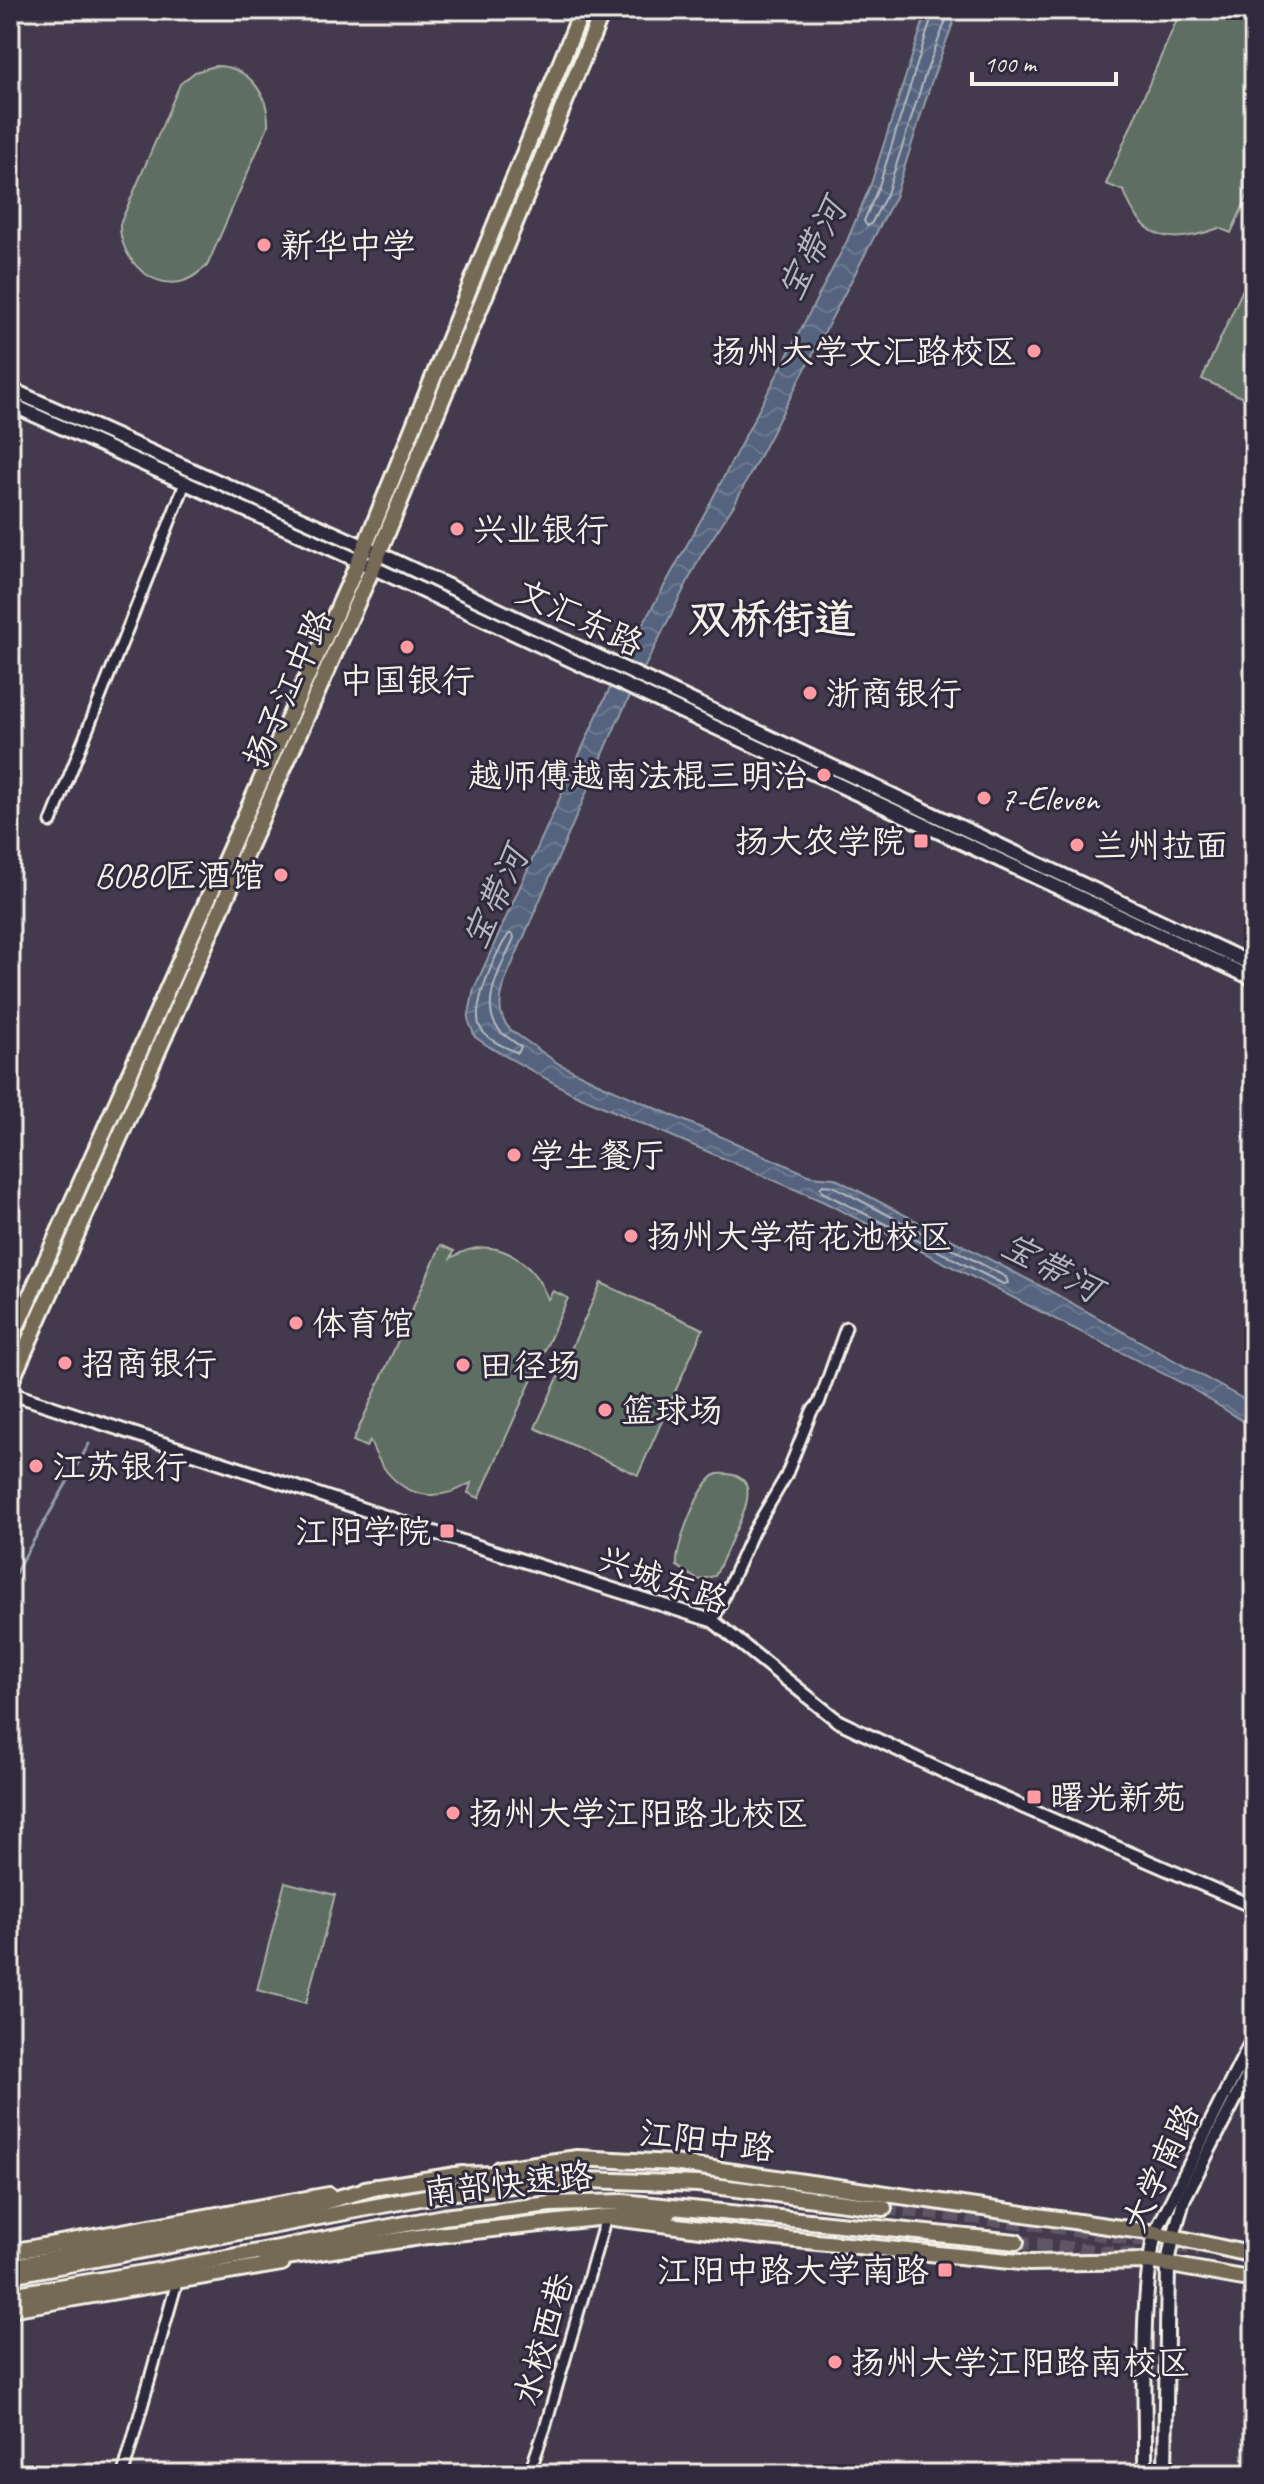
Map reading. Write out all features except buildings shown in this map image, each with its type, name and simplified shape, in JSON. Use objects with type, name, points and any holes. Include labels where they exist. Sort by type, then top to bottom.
[{"type":"main road","name":"扬子江中路","points":[[10,1341],[369,557],[582,10]]},
{"type":"main road","name":"扬子江中路","points":[[10,1384],[603,10]]},
{"type":"main road","name":"文汇东路","points":[[10,389],[369,557],[583,666],[1254,979]]},
{"type":"main road","name":"文汇东路","points":[[10,404],[590,653],[1254,965]]},
{"type":"main road","name":"江阳中路","points":[[10,2252],[377,2187],[577,2158],[673,2163],[1155,2233],[1251,2254]]},
{"type":"main road","points":[[454,2175],[653,2175],[698,2184]]},
{"type":"main road","name":"南部快速路","points":[[10,2275],[476,2190],[561,2179],[698,2184],[884,2208]]},
{"type":"main road","points":[[10,2267],[302,2208],[377,2187]]},
{"type":"main road","name":"南部快速路","points":[[10,2295],[443,2217],[550,2204],[623,2202],[1016,2242]]},
{"type":"main road","points":[[162,2270],[312,2254],[440,2234],[606,2217],[670,2213],[820,2227],[861,2226]]},
{"type":"main road","points":[[606,2217],[756,2236],[1030,2263],[1149,2261],[1251,2279]]},
{"type":"main road","name":"大学南路","points":[[1145,2474],[1149,2261],[1155,2233]]},
{"type":"main road","points":[[10,2309],[440,2234]]},
{"type":"main road","name":"大学南路","points":[[1165,2474],[1168,2263],[1173,2238]]},
{"type":"street","points":[[51,822],[186,481]]},
{"type":"street","points":[[713,1621],[753,1532],[786,1476],[812,1411],[819,1403],[846,1327]]},
{"type":"street","name":"兴城东路","points":[[10,1393],[713,1621],[838,1721],[961,1780],[1254,1907]]},
{"type":"street","name":"大学南路","points":[[1155,2233],[1254,2036]]},
{"type":"street","name":"大学南路","points":[[1173,2238],[1184,2199],[1254,2063]]},
{"type":"street","name":"水校西巷","points":[[529,2474],[606,2217]]},
{"type":"street","points":[[123,2474],[177,2282]]},
{"type":"green space","points":[[1181,10],[1254,10],[1254,182],[1231,233],[1219,228],[1187,237],[1161,235],[1140,221],[1124,191],[1106,184]]},
{"type":"green space","points":[[215,66],[238,71],[255,84],[265,103],[268,126],[207,266],[184,281],[168,283],[137,267],[124,247],[120,224],[180,84],[195,72]]},
{"type":"green space","points":[[1254,267],[1254,403],[1202,379]]},
{"type":"green space","name":"田径场","points":[[441,1245],[454,1251],[451,1258],[482,1248],[509,1254],[532,1272],[548,1299],[553,1291],[568,1298],[479,1498],[468,1493],[471,1483],[438,1495],[410,1490],[387,1472],[370,1441],[366,1447],[353,1441]]},
{"type":"green space","points":[[601,1283],[703,1329],[638,1475],[535,1428]]},
{"type":"green space","points":[[717,1474],[741,1479],[748,1494],[739,1524],[715,1576],[698,1580],[677,1566],[677,1557],[696,1502]]},
{"type":"green space","points":[[285,1882],[335,1895],[306,2003],[257,1990]]},
{"type":"water","points":[[927,10],[958,10],[895,197],[734,505],[700,557],[618,720],[506,978],[501,1013],[512,1031],[559,1064],[811,1176],[834,1178],[1050,1291],[1254,1405],[1254,1428],[1186,1385],[822,1201],[574,1094],[475,1037],[468,1019],[474,989],[603,702],[847,241],[871,184]]},
{"type":"waterway","points":[[10,1582],[89,1444]]},
{"type":"tunnel","points":[[884,2208],[1038,2224],[1199,2249]]},
{"type":"tunnel","points":[[1016,2242],[1143,2257]]},
{"type":"place","name":"新华中学","points":[[264,245]]},
{"type":"place","name":"扬州大学文汇路校区","points":[[1034,351]]},
{"type":"place","name":"兴业银行","points":[[457,529]]},
{"type":"place","name":"中国银行","points":[[407,647]]},
{"type":"place","name":"浙商银行","points":[[810,693]]},
{"type":"place","name":"越师傅越南法棍三明治","points":[[824,775]]},
{"type":"place","name":"7-Eleven","points":[[984,798]]},
{"type":"place","name":"扬大农学院","points":[[921,841]]},
{"type":"place","name":"兰州拉面","points":[[1077,845]]},
{"type":"place","name":"BOBO匠酒馆","points":[[281,875]]},
{"type":"place","name":"学生餐厅","points":[[514,1155]]},
{"type":"place","name":"扬州大学荷花池校区","points":[[631,1236]]},
{"type":"place","name":"体育馆","points":[[296,1323]]},
{"type":"place","name":"招商银行","points":[[65,1363]]},
{"type":"place","name":"田径场","points":[[463,1365]]},
{"type":"place","name":"篮球场","points":[[605,1410]]},
{"type":"place","name":"江苏银行","points":[[36,1466]]},
{"type":"place","name":"江阳学院","points":[[447,1531]]},
{"type":"place","name":"曙光新苑","points":[[1034,1797]]},
{"type":"place","name":"扬州大学江阳路北校区","points":[[453,1813]]},
{"type":"place","name":"江阳中路大学南路","points":[[945,2270]]},
{"type":"place","name":"扬州大学江阳路南校区","points":[[835,2362]]},
{"type":"district","name":"双桥街道","points":[[772,618]]},
{"type":"water label","name":"宝带河","points":[[811,249]]},
{"type":"water label","name":"宝带河","points":[[494,897]]},
{"type":"water label","name":"宝带河","points":[[1052,1266]]}]
